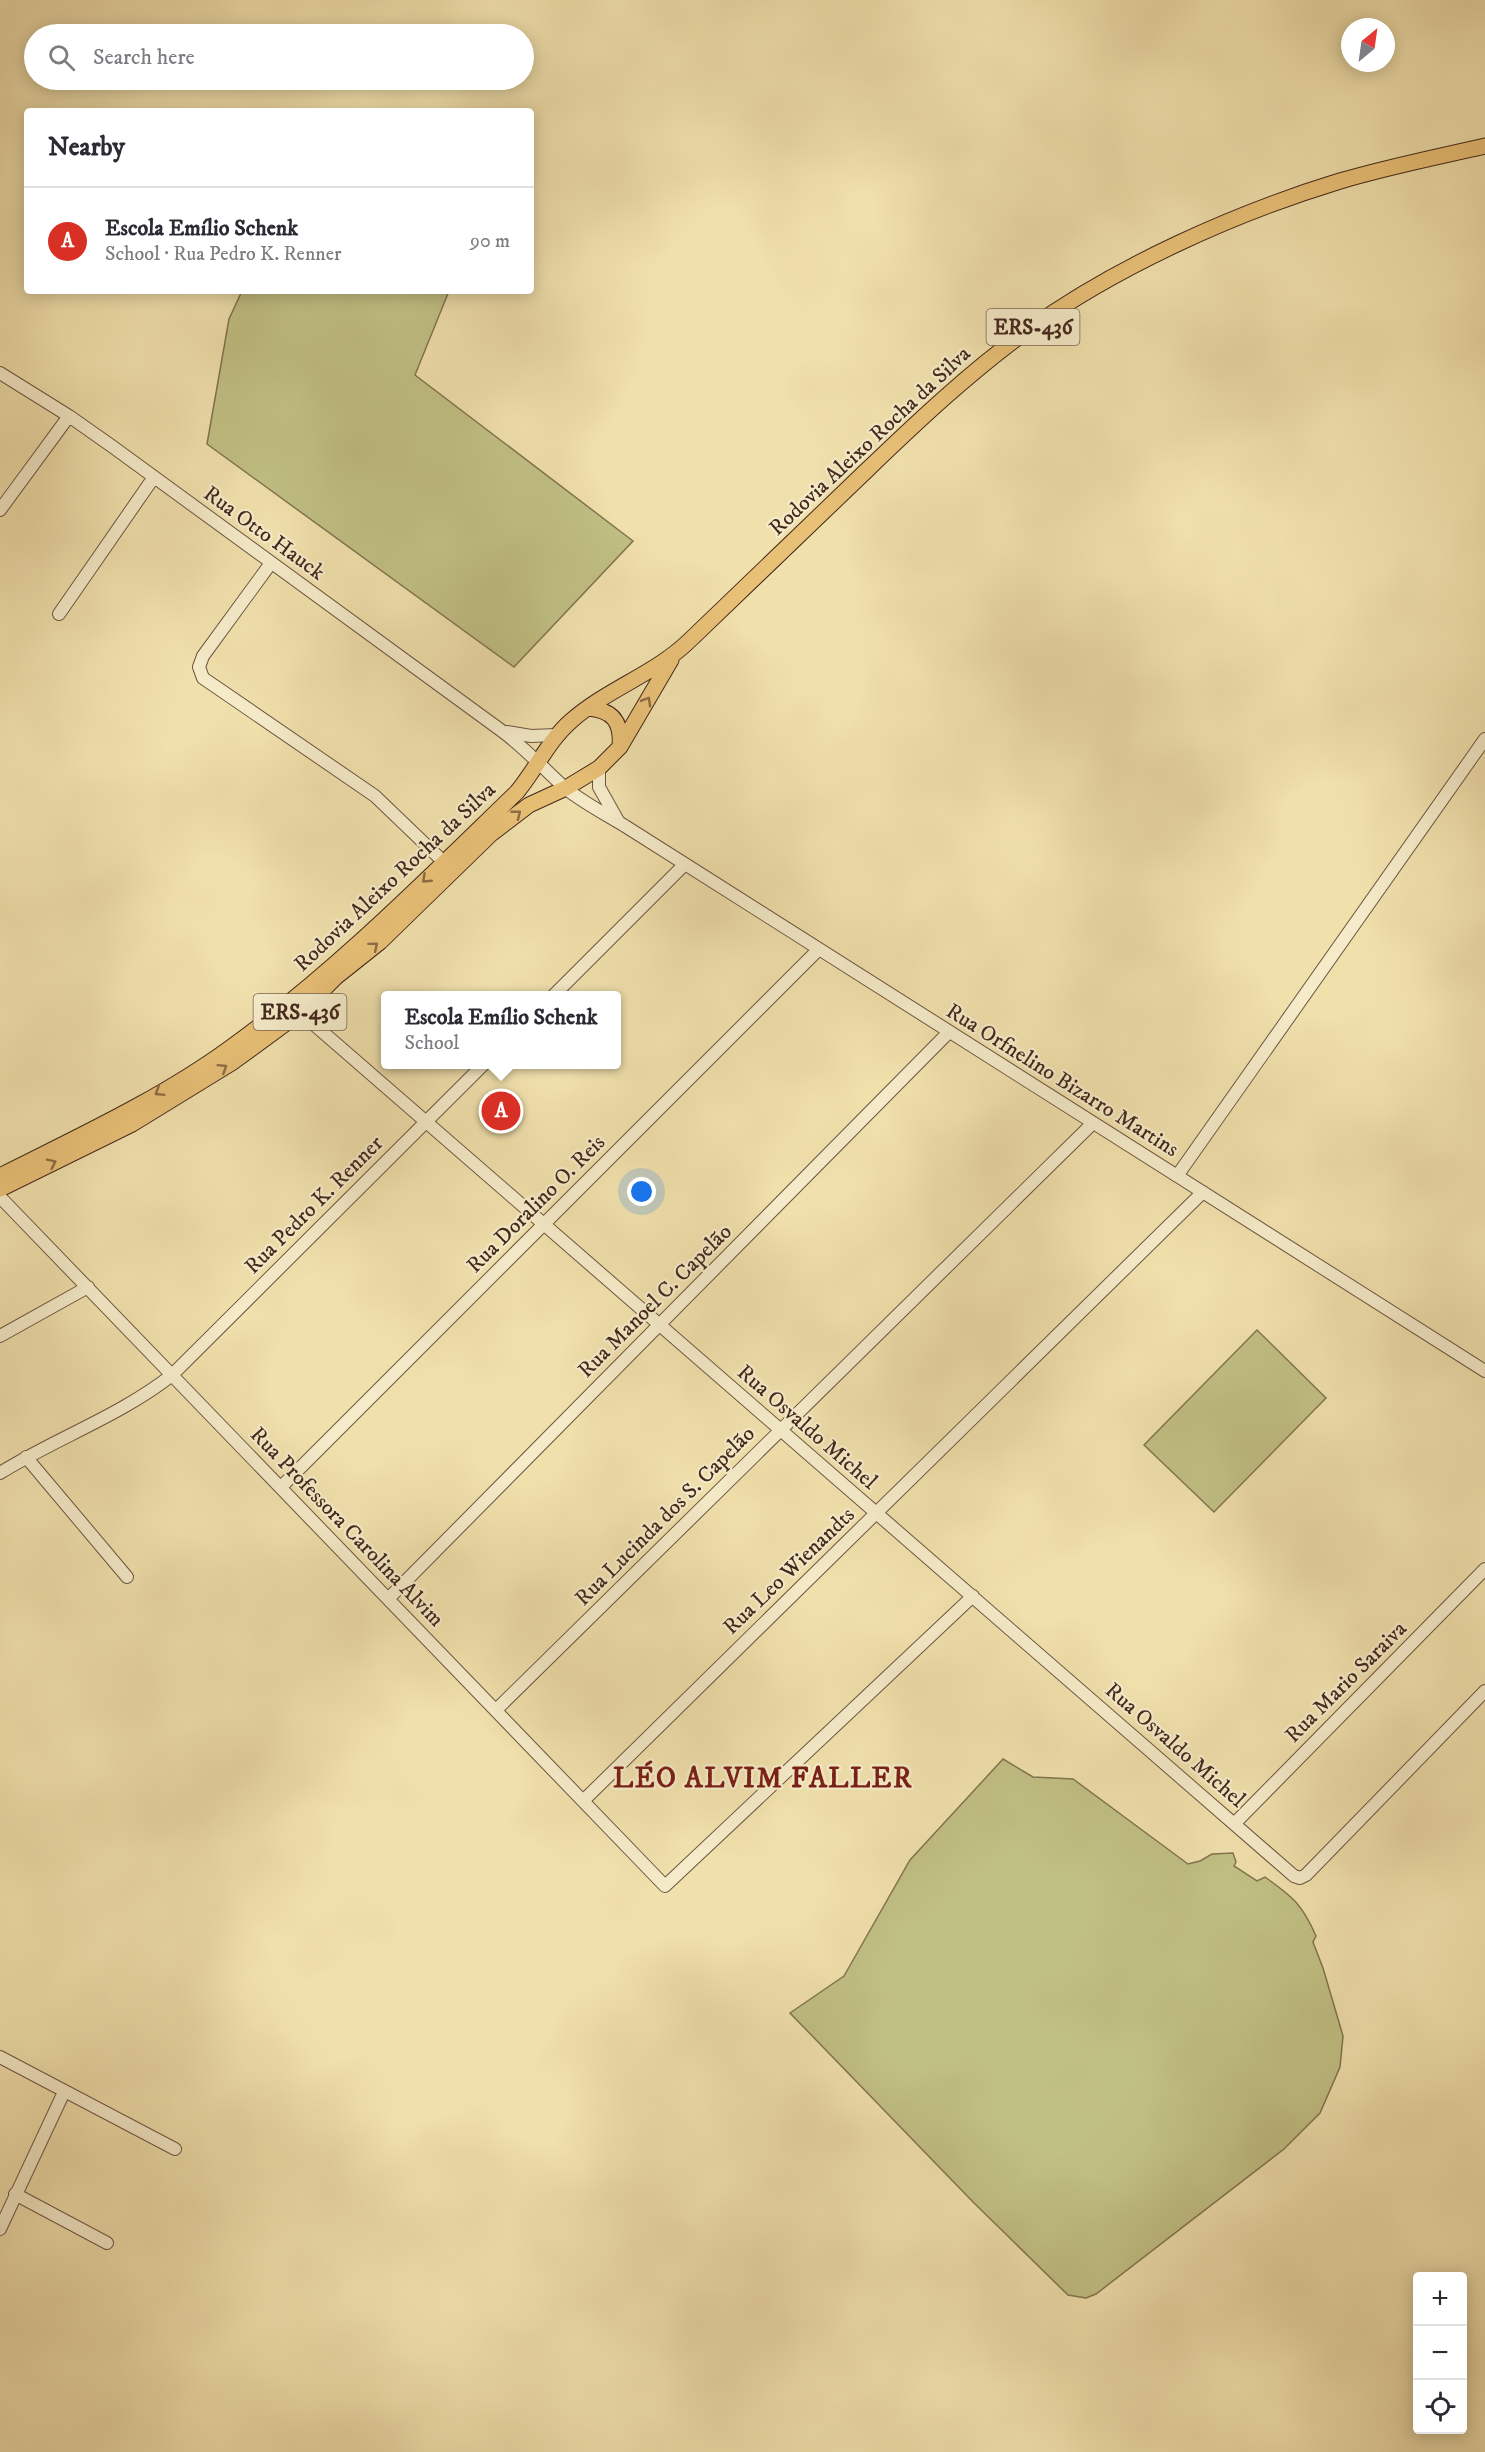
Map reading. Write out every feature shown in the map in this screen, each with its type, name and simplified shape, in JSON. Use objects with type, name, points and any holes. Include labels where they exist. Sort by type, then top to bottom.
[{"type":"main road","name":"Rodovia Aleixo Rocha da Silva","points":[[0,1189],[132,1124],[233,1062],[295,1008],[380,942],[517,792],[540,762],[556,735],[588,708],[672,657],[928,412],[1014,341],[1068,304],[1165,250],[1258,209],[1341,181],[1485,146]]},
{"type":"main road","name":"Rodovia Aleixo Rocha da Silva","points":[[448,866],[529,805],[566,788],[599,768],[620,747],[672,657]]},
{"type":"main road","points":[[588,708],[599,709],[618,723],[621,733],[620,747]]},
{"type":"main road","name":"Rodovia Aleixo Rocha da Silva","points":[[0,1176],[128,1111],[295,1008]]},
{"type":"street","name":"Rua Otto Hauck","points":[[0,373],[69,416],[502,731]]},
{"type":"street","points":[[0,510],[69,416]]},
{"type":"street","points":[[59,614],[154,477]]},
{"type":"street","points":[[271,563],[210,647],[199,667],[203,678],[375,796],[448,866]]},
{"type":"street","points":[[502,731],[531,736],[556,735]]},
{"type":"street","name":"Rua Orfnelino Bizarro Martins","points":[[502,731],[540,762],[566,788],[603,814],[1485,1371]]},
{"type":"street","points":[[1177,1176],[1485,739]]},
{"type":"street","name":"Rua Orfnelino Bizarro Martins","points":[[599,768],[599,787],[618,822]]},
{"type":"street","points":[[559,991],[685,864]]},
{"type":"street","name":"Rua Doralino O. Reis","points":[[281,1487],[819,949]]},
{"type":"street","name":"Rua Osvaldo Michel","points":[[295,1008],[1294,1876],[1300,1878],[1306,1875],[1485,1691]]},
{"type":"street","name":"Rua Manoel C. Capelão","points":[[388,1599],[949,1032]]},
{"type":"street","name":"Rua Pedro K. Renner","points":[[0,1473],[26,1457],[128,1406],[172,1375],[480,1069]]},
{"type":"street","name":"Rua Lucinda dos S. Capelão","points":[[496,1710],[1093,1123]]},
{"type":"street","name":"Rua Leo Wienandts","points":[[583,1801],[1203,1192]]},
{"type":"street","name":"Rua Professora Carolina Alvim","points":[[0,1197],[665,1886],[972,1596]]},
{"type":"street","points":[[0,1336],[88,1287]]},
{"type":"street","points":[[26,1457],[127,1577]]},
{"type":"street","name":"Rua Mario Saraiva","points":[[1235,1823],[1485,1569]]},
{"type":"street","points":[[0,2057],[175,2149]]},
{"type":"street","points":[[0,2229],[64,2091]]},
{"type":"street","points":[[15,2194],[107,2243]]},
{"type":"shaded area","points":[[241,294],[448,294],[415,375],[633,541],[514,667],[207,444],[229,319]]},
{"type":"shaded area","points":[[1257,1330],[1326,1398],[1214,1512],[1144,1445]]},
{"type":"shaded area","points":[[1003,1759],[1033,1777],[1073,1779],[1188,1864],[1200,1861],[1212,1854],[1233,1853],[1236,1862],[1234,1866],[1257,1881],[1265,1877],[1283,1890],[1296,1902],[1316,1936],[1313,1942],[1343,2036],[1340,2067],[1320,2113],[1284,2149],[1096,2294],[1086,2298],[1068,2295],[973,2202],[790,2013],[844,1976],[910,1860]]},
{"type":"place","name":"Escola Emílio Schenk","points":[[501,1111]]},
{"type":"district","name":"LÉO ALVIM FALLER","points":[[763,1777]]}]
